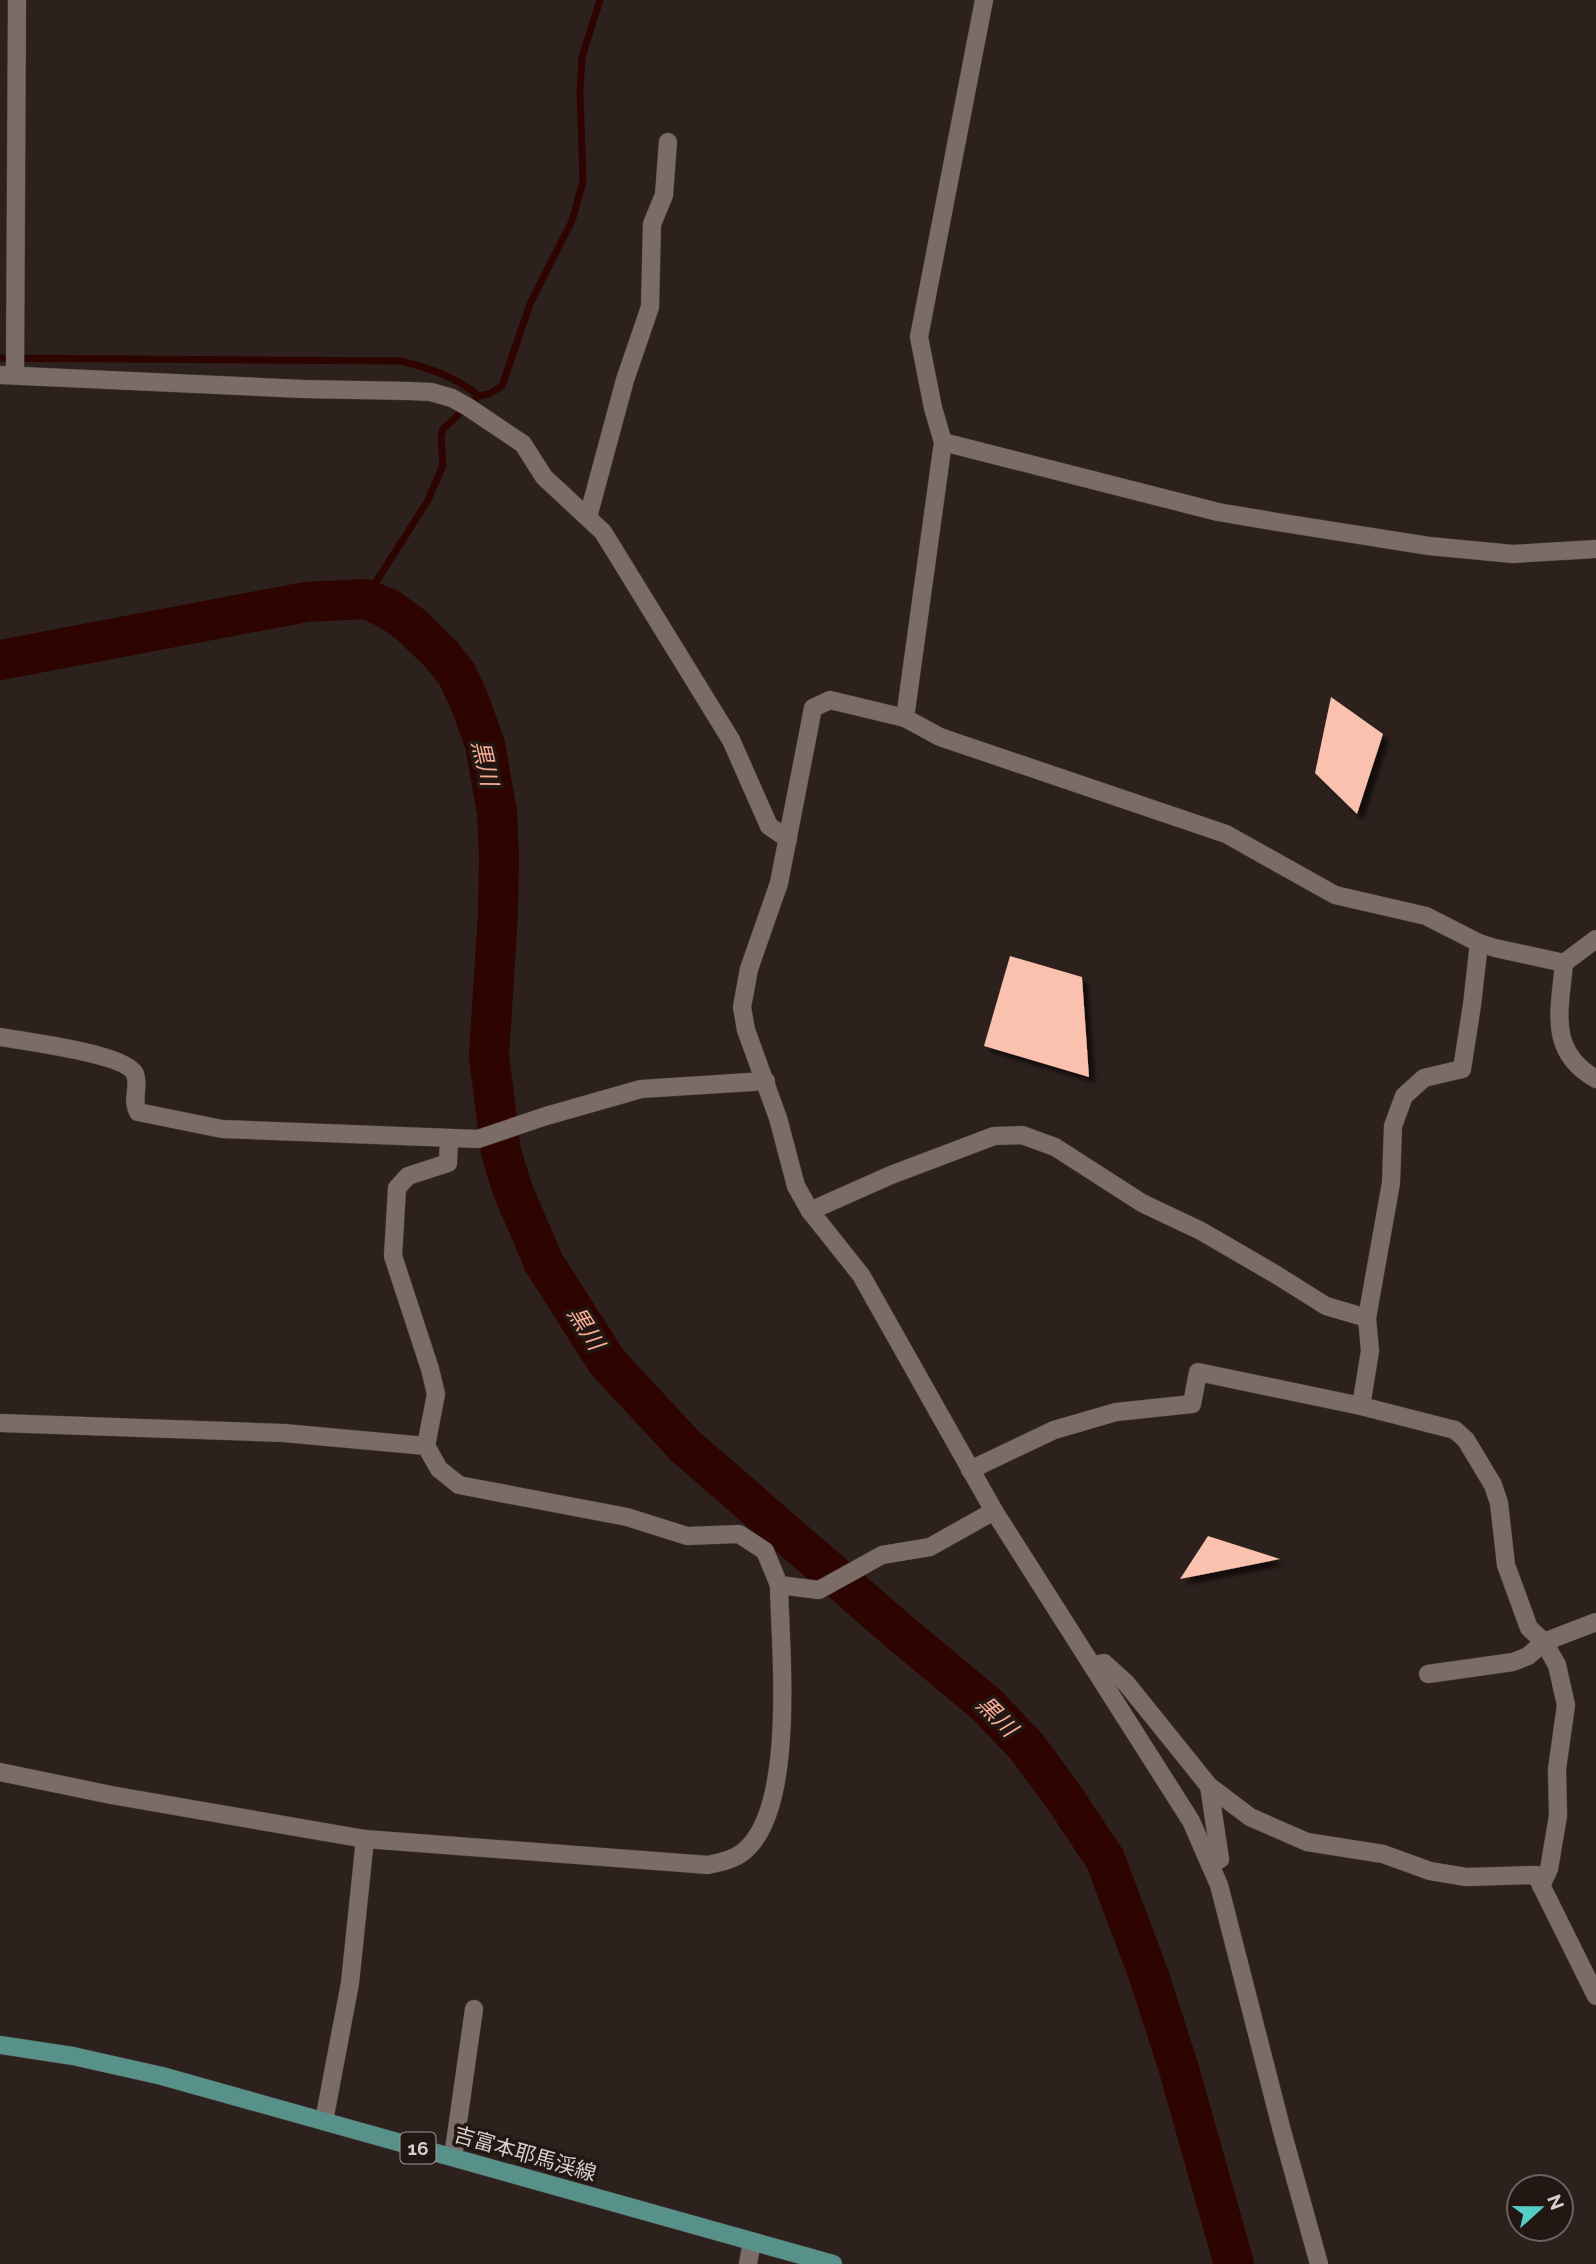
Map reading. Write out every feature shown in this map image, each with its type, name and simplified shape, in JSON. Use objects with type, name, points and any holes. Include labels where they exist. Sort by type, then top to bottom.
[{"type":"main road","name":"吉富本耶馬渓線","points":[[0,2045],[122,2066],[833,2264]]},
{"type":"street","points":[[17,0],[8,20],[7,375],[303,389],[431,392],[452,398],[468,407],[523,444],[544,477],[603,531],[731,740],[769,826],[788,839]]},
{"type":"street","points":[[905,718],[943,442],[933,408],[919,337],[984,0]]},
{"type":"street","points":[[588,517],[625,380],[650,307],[652,224],[664,195],[668,142]]},
{"type":"street","points":[[943,442],[1218,512],[1429,545],[1513,554],[1596,549]]},
{"type":"street","points":[[1319,2264],[1219,1885],[1191,1821],[994,1511],[861,1275],[810,1211],[796,1186],[766,1081],[746,1030],[742,1007],[748,969],[779,883],[813,708],[831,700],[905,718],[940,737],[1226,834],[1335,895],[1426,916],[1479,943],[1564,963]]},
{"type":"street","points":[[1596,939],[1564,963],[1558,1027],[1564,1049],[1582,1071],[1596,1079]]},
{"type":"street","points":[[1361,1406],[1370,1351],[1367,1318],[1391,1184],[1393,1126],[1404,1096],[1424,1078],[1462,1069],[1479,943]]},
{"type":"street","points":[[0,1037],[108,1057],[129,1066],[136,1080],[135,1107],[138,1112],[222,1129],[478,1139],[640,1089],[766,1081]]},
{"type":"street","points":[[810,1211],[891,1175],[994,1136],[1022,1135],[1055,1147],[1142,1203],[1201,1231],[1326,1306],[1367,1318]]},
{"type":"street","points":[[0,1772],[111,1795],[365,1839],[708,1865],[731,1859],[745,1850],[755,1838],[765,1820],[776,1786],[781,1716],[779,1585],[765,1551],[739,1534],[687,1536],[627,1517],[460,1485],[439,1469],[426,1446],[436,1394],[393,1256],[397,1188],[408,1176],[448,1163],[449,1138]]},
{"type":"street","points":[[970,1470],[1054,1430],[1116,1412],[1192,1404],[1198,1372],[1361,1406],[1455,1430],[1466,1440],[1493,1485],[1499,1503],[1506,1564],[1529,1628],[1544,1642],[1557,1665],[1566,1705],[1557,1769],[1558,1816],[1549,1869],[1542,1886]]},
{"type":"street","points":[[0,1423],[284,1433],[426,1446]]},
{"type":"street","points":[[779,1585],[819,1590],[882,1555],[930,1547],[994,1511]]},
{"type":"street","points":[[1428,1674],[1513,1662],[1528,1656],[1544,1642],[1596,1622]]},
{"type":"street","points":[[1093,1665],[1104,1663],[1126,1683],[1209,1786],[1250,1817],[1307,1842],[1383,1854],[1430,1871],[1465,1877],[1536,1875],[1596,1996]]},
{"type":"street","points":[[1209,1786],[1220,1859],[1210,1865]]},
{"type":"street","points":[[324,2121],[350,1983],[365,1839]]},
{"type":"street","points":[[453,2157],[474,2009]]},
{"type":"street","points":[[748,2264],[752,2241]]},
{"type":"building","points":[[1331,697],[1383,734],[1357,814],[1315,773]]},
{"type":"building","points":[[1010,956],[1082,977],[1089,1077],[984,1046]]},
{"type":"building","points":[[1208,1536],[1280,1559],[1180,1579]]},
{"type":"waterway","points":[[365,599],[427,502],[443,465],[443,429],[479,396],[489,394],[502,386],[530,304],[572,221],[583,181],[580,90],[582,57],[600,0]]},
{"type":"waterway","points":[[0,358],[400,361],[442,374],[479,396]]},
{"type":"waterway","name":"黒川","points":[[0,660],[306,602],[365,599],[389,609],[411,625],[456,673],[485,744],[497,812],[498,913],[489,1056],[501,1152],[513,1191],[544,1263],[607,1362],[686,1447],[987,1705],[1027,1747],[1065,1799],[1105,1859],[1148,1973],[1178,2066],[1234,2264]]}]
